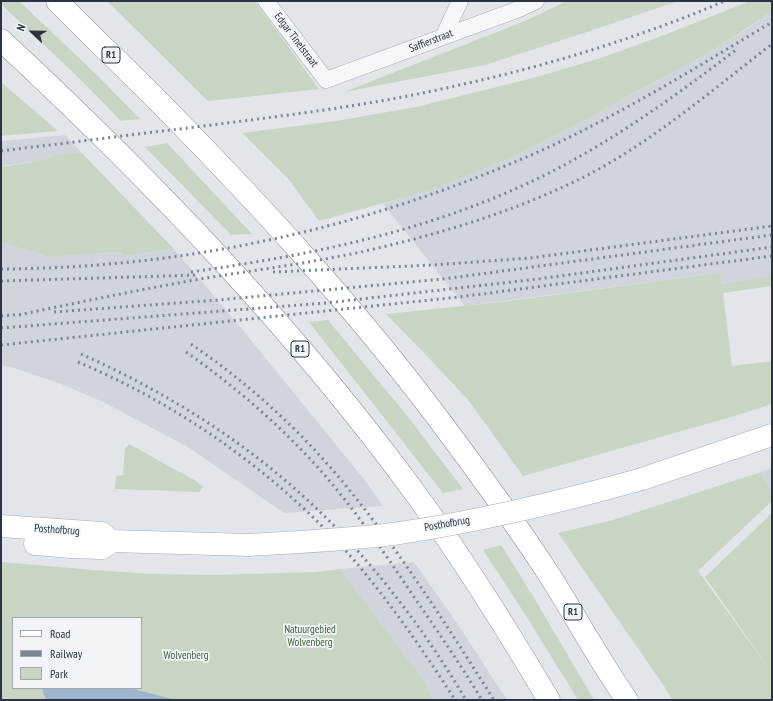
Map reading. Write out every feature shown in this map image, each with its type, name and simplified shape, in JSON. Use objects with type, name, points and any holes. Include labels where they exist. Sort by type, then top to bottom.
[{"type":"main road","name":"R1","points":[[57,1],[229,174],[308,261],[380,345],[436,416],[516,526],[549,574],[605,668],[627,700]]},
{"type":"main road","name":"R1","points":[[1,40],[60,95],[197,234],[250,291],[346,403],[418,497],[507,630],[549,700]]},
{"type":"main road","name":"Posthofbrug","points":[[1,526],[102,533],[111,541],[250,546],[391,534],[436,527],[553,503],[642,479],[772,434]]},
{"type":"main road","name":"Posthofbrug","points":[[1,540],[71,547],[102,548],[111,541]]},
{"type":"street","name":"Edgar Tinelstraat","points":[[266,1],[326,80]]},
{"type":"street","points":[[442,37],[460,1]]},
{"type":"street","name":"Saffierstraat","points":[[326,80],[519,9],[536,1]]},
{"type":"shaded area","points":[[772,11],[772,279],[722,284],[720,273],[465,306],[383,204],[469,175],[516,154],[658,81],[744,31]]},
{"type":"shaded area","points":[[65,135],[82,153],[58,154],[40,161],[1,166],[1,141]]},
{"type":"shaded area","points":[[1,242],[48,257],[122,252],[123,256],[174,249],[242,329],[363,478],[383,506],[284,513],[188,447],[103,402],[61,384],[11,367],[1,366]]},
{"type":"shaded area","points":[[772,468],[772,492],[761,472]]},
{"type":"shaded area","points":[[414,562],[457,623],[507,700],[434,700],[421,677],[340,569]]},
{"type":"green space","points":[[1,1],[19,1],[98,76],[140,119],[121,121],[83,82],[1,4]]},
{"type":"green space","points":[[107,1],[255,1],[319,89],[208,101]]},
{"type":"green space","points":[[567,1],[678,1],[485,65],[344,92],[525,21]]},
{"type":"green space","points":[[750,1],[772,1],[772,11],[698,58],[546,140],[488,167],[451,182],[395,200],[319,221],[290,181],[242,133],[336,121],[416,107],[533,78],[601,58]]},
{"type":"green space","points":[[1,82],[58,131],[1,136]]},
{"type":"green space","points":[[167,143],[252,234],[231,235],[145,147]]},
{"type":"green space","points":[[82,153],[174,249],[123,256],[122,252],[48,257],[1,242],[1,167],[40,161],[58,154]]},
{"type":"green space","points":[[720,273],[722,284],[772,277],[772,286],[723,293],[732,366],[772,361],[772,404],[523,476],[469,401],[386,314],[501,302]]},
{"type":"green space","points":[[328,320],[408,417],[463,489],[443,493],[309,322]]},
{"type":"green space","points":[[129,444],[196,481],[203,487],[200,492],[115,489],[116,476],[123,475],[125,448]]},
{"type":"green space","points":[[761,472],[772,492],[772,501],[698,571],[770,670],[705,577],[772,513],[772,700],[672,700],[664,686],[558,533],[613,520]]},
{"type":"green space","points":[[501,545],[533,596],[594,700],[578,700],[483,550]]},
{"type":"green space","name":"Natuurgebied Wolvenberg","points":[[1,562],[152,574],[214,575],[316,572],[340,569],[421,677],[434,700],[1,700]]},
{"type":"water","points":[[42,689],[134,689],[176,700],[46,700]]},
{"type":"railway","points":[[1,151],[308,112],[426,92],[489,78],[592,50],[659,27],[725,1]]},
{"type":"railway","points":[[1,269],[72,267],[143,261],[212,251],[281,237],[350,220],[417,199],[483,175],[578,133],[662,88],[772,22]]},
{"type":"railway","points":[[19,315],[177,283],[304,263],[365,251],[421,237],[503,212],[582,178],[632,149],[680,116],[772,44]]},
{"type":"railway","points":[[191,272],[330,248],[375,237],[464,210],[551,172],[599,145],[646,115],[737,49]]},
{"type":"railway","points":[[273,272],[433,265],[530,258],[772,226]]},
{"type":"railway","points":[[54,312],[218,300],[443,279],[772,235]]},
{"type":"railway","points":[[1,328],[326,303],[538,279],[772,247]]},
{"type":"railway","points":[[1,345],[459,297],[772,256]]},
{"type":"railway","points":[[1,281],[199,275]]},
{"type":"railway","points":[[1,316],[24,314]]},
{"type":"railway","points":[[191,344],[228,371],[264,401],[298,433],[353,494],[375,522],[416,580],[494,700]]},
{"type":"railway","points":[[186,352],[205,365],[258,408],[275,423],[322,472],[358,516],[380,547],[482,700]]},
{"type":"railway","points":[[81,354],[136,380],[188,410],[239,444],[286,481],[338,530],[385,583],[428,640],[466,700]]},
{"type":"railway","points":[[78,362],[117,380],[191,422],[227,446],[294,499],[325,529],[368,577],[407,628],[455,700]]},
{"type":"park label","name":"Wolvenberg","points":[[186,656]]}]
